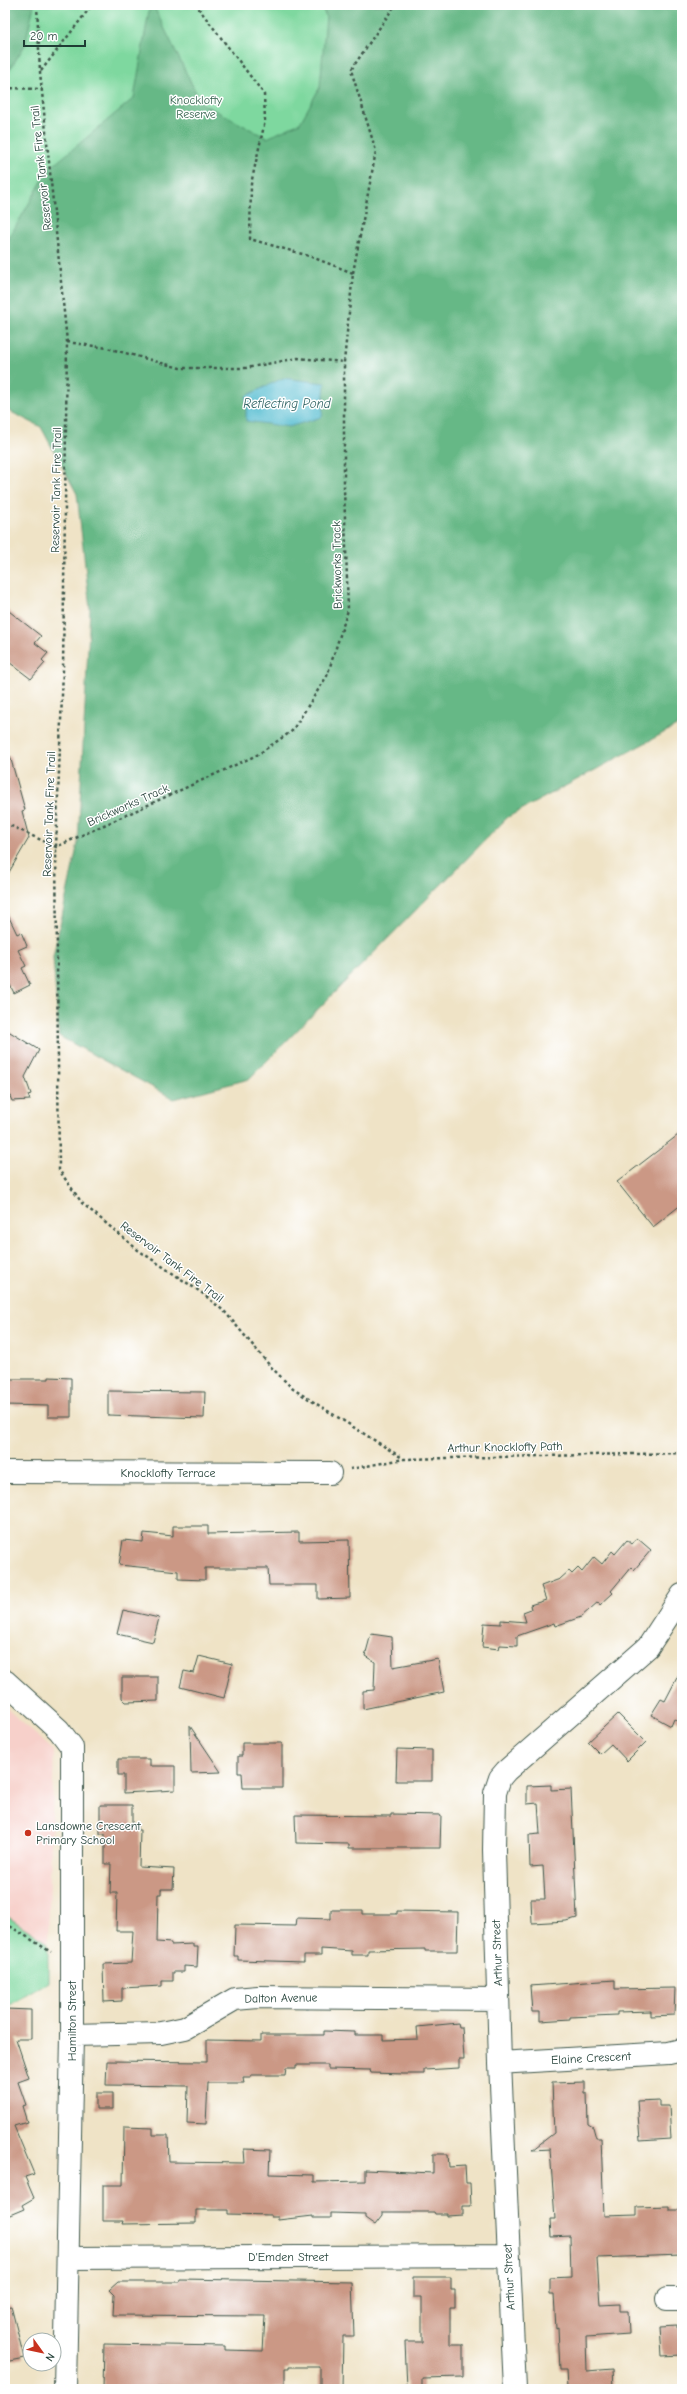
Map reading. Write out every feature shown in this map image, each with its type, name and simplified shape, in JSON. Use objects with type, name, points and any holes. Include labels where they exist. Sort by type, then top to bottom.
[{"type":"street","name":"Knocklofty Terrace","points":[[5,1472],[330,1473]]},
{"type":"street","name":"Arthur Street","points":[[515,2389],[507,2256],[500,2063],[494,1850],[494,1801],[496,1786],[506,1771],[648,1647],[682,1595]]},
{"type":"street","name":"Hamilton Street","points":[[5,1681],[59,1730],[72,1746],[72,2035],[69,2258],[65,2389]]},
{"type":"street","name":"Dalton Avenue","points":[[72,2035],[161,2033],[185,2028],[235,1999],[258,1997],[498,1999]]},
{"type":"street","name":"Elaine Crescent","points":[[500,2063],[669,2053],[682,2050]]},
{"type":"street","name":"D'Emden Street","points":[[69,2258],[507,2256]]},
{"type":"path","name":"Reservoir Tank Fire Trail","points":[[37,5],[40,72],[67,342],[63,670],[56,847],[59,1170],[82,1202],[138,1250],[202,1293],[225,1312],[271,1367],[293,1389],[404,1459]]},
{"type":"path","points":[[40,72],[92,5]]},
{"type":"path","points":[[196,5],[264,94],[266,121],[251,184],[250,239],[309,256],[353,273]]},
{"type":"path","name":"Brickworks Track","points":[[56,847],[257,755],[292,730],[327,676],[348,610],[344,488],[344,362],[353,273],[376,151],[350,70],[395,5]]},
{"type":"path","points":[[5,88],[42,89]]},
{"type":"path","points":[[67,342],[107,348],[180,368],[246,368],[298,358],[344,362]]},
{"type":"path","points":[[5,823],[56,847]]},
{"type":"path","name":"Arthur Knocklofty Path","points":[[330,1473],[404,1459],[682,1453]]},
{"type":"path","points":[[5,1923],[56,1955]]},
{"type":"shaded area","name":"Lansdowne Crescent Primary School","points":[[5,1707],[54,1751],[48,1943],[5,1915]]},
{"type":"green space","name":"Knocklofty Reserve","points":[[5,5],[419,5],[244,211],[5,299]]},
{"type":"green space","points":[[5,5],[34,5],[25,45],[5,77]]},
{"type":"green space","points":[[150,5],[153,5],[201,103],[267,138],[300,123],[320,87],[326,16],[320,5],[682,5],[682,723],[508,817],[249,1079],[174,1099],[59,1036],[53,957],[78,843],[90,609],[77,494],[41,427],[5,409],[5,245],[49,169],[134,98]]},
{"type":"green space","points":[[5,1915],[48,1943],[48,1982],[5,2008]]},
{"type":"water","name":"Reflecting Pond","points":[[283,378],[325,383],[322,417],[289,427],[246,421],[246,396]]},
{"type":"building","points":[[5,608],[41,636],[35,643],[48,653],[42,660],[45,663],[31,679],[5,659]]},
{"type":"building","points":[[10,756],[25,810],[22,811],[29,838],[5,879],[5,757]]},
{"type":"building","points":[[5,909],[17,934],[21,932],[27,946],[18,950],[26,966],[22,968],[30,985],[14,993],[10,985],[5,988]]},
{"type":"building","points":[[5,1029],[39,1050],[25,1077],[31,1094],[28,1095],[30,1100],[12,1101],[9,1094],[5,1095]]},
{"type":"building","points":[[682,1132],[682,1204],[653,1227],[617,1182]]},
{"type":"building","points":[[49,1377],[71,1378],[71,1417],[48,1417],[48,1406],[5,1405],[5,1379],[49,1379]]},
{"type":"building","points":[[108,1391],[205,1392],[204,1418],[108,1415]]},
{"type":"building","points":[[173,1526],[208,1526],[208,1534],[299,1532],[299,1541],[349,1540],[350,1598],[318,1599],[318,1585],[269,1585],[268,1568],[205,1568],[205,1580],[178,1579],[178,1571],[119,1565],[123,1540],[143,1542],[144,1533],[173,1536]]},
{"type":"building","points":[[637,1538],[651,1550],[634,1570],[631,1567],[611,1591],[613,1593],[600,1605],[598,1602],[581,1617],[555,1626],[554,1623],[517,1636],[517,1646],[500,1645],[499,1649],[482,1647],[484,1623],[501,1624],[501,1620],[526,1622],[523,1612],[531,1609],[530,1605],[546,1600],[541,1586],[560,1579],[569,1571],[572,1574],[578,1568],[582,1572],[594,1557],[602,1564],[612,1551],[615,1554],[627,1540],[632,1544]]},
{"type":"building","points":[[123,1610],[159,1618],[153,1642],[117,1634]]},
{"type":"building","points":[[371,1634],[392,1637],[393,1667],[438,1659],[444,1692],[363,1709],[363,1691],[374,1690],[375,1662],[365,1656]]},
{"type":"building","points":[[199,1656],[232,1664],[224,1698],[180,1687],[184,1671],[194,1673]]},
{"type":"building","points":[[682,1668],[682,1723],[674,1719],[671,1726],[651,1715],[661,1699],[665,1701]]},
{"type":"building","points":[[122,1677],[158,1677],[158,1701],[126,1702],[122,1698]]},
{"type":"building","points":[[618,1714],[646,1742],[627,1761],[611,1744],[600,1754],[588,1742]]},
{"type":"building","points":[[190,1726],[221,1772],[191,1773]]},
{"type":"building","points":[[242,1743],[282,1743],[282,1788],[243,1788],[242,1773],[238,1773],[238,1756],[242,1756]]},
{"type":"building","points":[[397,1749],[432,1750],[432,1781],[396,1781]]},
{"type":"building","points":[[118,1759],[150,1759],[150,1766],[175,1766],[175,1790],[124,1793],[124,1775],[118,1775]]},
{"type":"building","points":[[551,1785],[551,1790],[571,1789],[577,1918],[566,1921],[532,1923],[531,1899],[545,1899],[543,1866],[530,1867],[529,1835],[540,1834],[538,1803],[527,1804],[527,1786]]},
{"type":"building","points":[[100,1805],[132,1805],[132,1825],[137,1825],[137,1830],[140,1830],[139,1867],[174,1869],[173,1889],[161,1889],[161,1894],[158,1894],[157,1942],[171,1943],[171,1945],[193,1944],[193,1947],[198,1947],[197,1967],[184,1966],[184,1972],[173,1972],[173,1981],[162,1981],[162,1986],[122,1988],[122,2001],[104,2002],[103,1964],[131,1963],[133,1931],[116,1931],[117,1893],[110,1893],[111,1864],[105,1864],[105,1834],[100,1834]]},
{"type":"building","points":[[391,1814],[441,1815],[440,1848],[349,1848],[349,1844],[296,1843],[295,1815],[391,1816]]},
{"type":"building","points":[[331,1910],[363,1910],[363,1914],[397,1914],[397,1911],[458,1912],[457,1951],[425,1951],[425,1949],[368,1950],[368,1955],[352,1955],[352,1951],[321,1949],[321,1955],[304,1955],[304,1962],[238,1960],[238,1956],[234,1956],[235,1925],[296,1926],[297,1918],[331,1919]]},
{"type":"building","points":[[615,1980],[615,1989],[675,1988],[674,2015],[651,2016],[651,2011],[617,2012],[617,2015],[570,2017],[570,2019],[540,2021],[540,2012],[532,2012],[530,1986]]},
{"type":"building","points":[[5,2009],[31,2010],[31,2039],[16,2039],[29,2078],[18,2082],[26,2105],[22,2106],[27,2122],[14,2126],[34,2174],[25,2177],[34,2198],[22,2205],[24,2209],[5,2217]]},
{"type":"building","points":[[458,2023],[459,2027],[462,2027],[464,2059],[459,2059],[459,2068],[424,2070],[424,2074],[404,2074],[371,2073],[370,2070],[328,2069],[328,2065],[296,2065],[296,2068],[286,2068],[285,2075],[251,2075],[251,2077],[243,2077],[244,2083],[208,2083],[206,2124],[187,2123],[188,2086],[106,2085],[107,2061],[207,2062],[207,2040],[261,2041],[261,2035],[324,2035],[324,2031],[355,2032],[355,2035],[383,2035],[383,2040],[418,2039],[417,2027]]},
{"type":"building","points":[[585,2082],[585,2093],[587,2093],[588,2124],[593,2127],[596,2138],[601,2138],[604,2216],[637,2215],[637,2207],[669,2206],[669,2210],[682,2210],[682,2255],[597,2258],[600,2305],[620,2304],[620,2311],[628,2311],[629,2334],[586,2337],[587,2371],[612,2369],[613,2389],[567,2389],[566,2370],[560,2370],[558,2328],[556,2329],[554,2294],[550,2294],[550,2278],[571,2277],[570,2236],[551,2237],[550,2219],[555,2219],[550,2149],[532,2150],[554,2133],[552,2083]]},
{"type":"building","points":[[96,2093],[113,2093],[113,2109],[96,2109]]},
{"type":"building","points":[[659,2100],[659,2106],[669,2106],[671,2139],[640,2141],[637,2101]]},
{"type":"building","points":[[124,2127],[153,2128],[153,2135],[168,2135],[169,2162],[245,2163],[244,2149],[270,2150],[269,2174],[314,2175],[314,2182],[365,2181],[365,2170],[433,2173],[433,2154],[448,2154],[449,2167],[465,2166],[466,2183],[470,2183],[471,2206],[463,2206],[463,2215],[447,2216],[447,2214],[435,2214],[434,2212],[382,2212],[382,2216],[375,2225],[365,2218],[365,2214],[331,2213],[331,2218],[313,2218],[313,2216],[278,2220],[278,2217],[271,2217],[271,2215],[228,2214],[228,2210],[196,2210],[196,2223],[122,2224],[123,2221],[103,2221],[103,2185],[123,2185]]},
{"type":"building","points":[[413,2277],[451,2277],[451,2290],[455,2290],[455,2307],[450,2307],[450,2344],[463,2344],[463,2377],[422,2378],[422,2389],[407,2389],[405,2342],[422,2342],[422,2297],[413,2297]]},
{"type":"building","points":[[180,2279],[352,2282],[354,2336],[343,2336],[342,2389],[320,2389],[320,2367],[289,2367],[289,2369],[285,2369],[285,2389],[132,2387],[132,2389],[103,2389],[104,2344],[225,2346],[225,2350],[263,2351],[265,2316],[113,2315],[114,2295],[109,2290],[118,2282],[179,2282]]},
{"type":"building","points":[[11,2306],[22,2350],[22,2358],[5,2362],[5,2307]]},
{"type":"building","points":[[676,2325],[676,2329],[682,2329],[682,2355],[662,2356],[660,2326]]},
{"type":"place","name":"Lansdowne Crescent Primary School","points":[[28,1833]]}]
